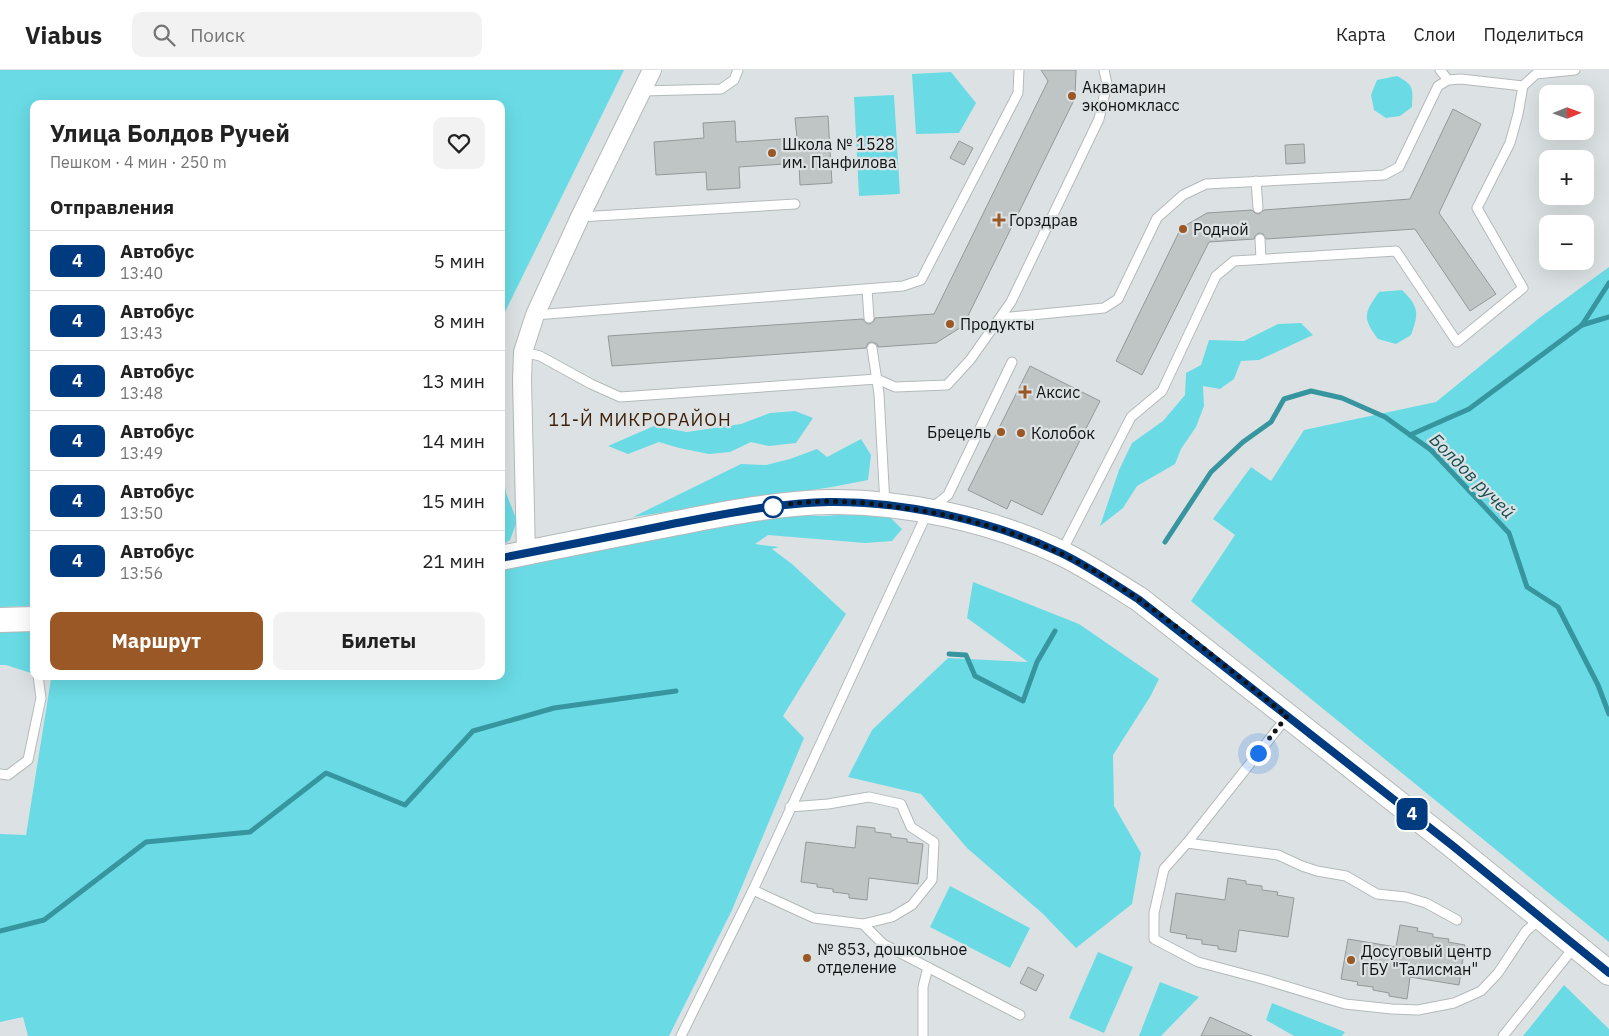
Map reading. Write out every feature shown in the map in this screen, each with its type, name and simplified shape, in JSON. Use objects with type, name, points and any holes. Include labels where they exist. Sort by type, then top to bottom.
[{"type":"street","points":[[526,553],[523,352],[535,315],[580,217],[652,70]]},
{"type":"street","points":[[505,557],[716,516],[773,507],[828,502],[885,505],[928,511],[988,526],[1034,541],[1061,553],[1106,578],[1138,599],[1453,846],[1609,973]]},
{"type":"street","points":[[0,620],[30,619]]},
{"type":"lane","points":[[642,91],[721,89],[734,80],[738,70]]},
{"type":"lane","points":[[535,315],[903,286],[921,280],[1018,94],[1019,70]]},
{"type":"lane","points":[[523,352],[540,356],[591,384],[620,397],[877,379],[895,387],[947,385],[970,360],[1011,302],[1099,119],[1107,84],[1104,70]]},
{"type":"lane","points":[[1440,70],[1448,80]]},
{"type":"lane","points":[[1061,553],[1131,417],[1162,391],[1216,276],[1234,261],[1396,251],[1457,342],[1523,288],[1477,208],[1510,143],[1523,86],[1536,74],[1575,70]]},
{"type":"lane","points":[[1001,318],[1104,308],[1118,298],[1157,218],[1183,195],[1206,184],[1384,175],[1399,166],[1438,86],[1458,74],[1523,86]]},
{"type":"lane","points":[[1256,182],[1258,208]]},
{"type":"lane","points":[[580,217],[794,204]]},
{"type":"lane","points":[[1260,239],[1261,259]]},
{"type":"lane","points":[[867,289],[869,318]]},
{"type":"lane","points":[[872,348],[877,379],[885,505]]},
{"type":"lane","points":[[681,1036],[753,890],[928,511],[948,495],[1012,362]]},
{"type":"lane","points":[[0,774],[8,774],[28,760],[41,698],[39,680]]},
{"type":"lane","points":[[1287,716],[1187,843],[1164,869],[1154,913],[1154,939],[1198,962],[1345,1004],[1392,1010],[1418,1010],[1454,1004],[1481,990],[1498,973],[1526,931],[1541,918]]},
{"type":"lane","points":[[753,890],[814,918],[863,924],[892,917],[912,905],[932,880],[934,842],[911,827],[900,804],[869,797],[828,804],[790,807]]},
{"type":"lane","points":[[1187,843],[1278,856],[1317,871],[1346,876],[1377,894],[1406,897],[1426,903],[1457,920]]},
{"type":"lane","points":[[863,924],[883,944],[1020,1015]]},
{"type":"lane","points":[[1503,1036],[1575,946]]},
{"type":"lane","points":[[923,1036],[923,987],[928,967]]},
{"type":"shaded area","points":[[0,70],[624,70],[505,312],[505,100],[30,100],[30,606],[0,607]]},
{"type":"shaded area","points":[[951,72],[976,103],[959,133],[916,134],[912,74]]},
{"type":"shaded area","points":[[1397,76],[1407,82],[1411,88],[1412,107],[1400,116],[1386,118],[1374,110],[1371,95],[1377,80]]},
{"type":"shaded area","points":[[894,95],[900,194],[859,196],[854,97]]},
{"type":"shaded area","points":[[1609,267],[1609,942],[1191,601],[1235,535],[1213,519],[1251,467],[1271,481],[1304,430],[1436,402],[1538,319]]},
{"type":"shaded area","points":[[1402,290],[1412,301],[1416,311],[1411,335],[1396,344],[1378,339],[1367,320],[1370,305],[1379,292]]},
{"type":"shaded area","points":[[1301,323],[1313,335],[1259,360],[1241,361],[1234,379],[1220,389],[1203,386],[1204,406],[1196,427],[1181,449],[1175,464],[1137,486],[1123,508],[1100,526],[1119,470],[1132,443],[1163,421],[1185,395],[1186,373],[1201,365],[1209,340],[1244,341],[1278,324]]},
{"type":"shaded area","points":[[795,411],[813,418],[796,443],[769,446],[751,442],[730,452],[709,454],[659,442],[628,454],[608,446],[654,426],[687,432],[741,424],[770,413]]},
{"type":"shaded area","points":[[861,439],[871,455],[868,480],[633,517],[741,464],[766,465],[817,449],[827,457]]},
{"type":"shaded area","points":[[505,485],[517,521],[510,540],[505,543]]},
{"type":"shaded area","points":[[854,514],[890,517],[902,529],[892,541],[865,543],[768,535],[755,544],[779,547],[772,549],[792,564],[846,614],[783,716],[804,738],[732,910],[669,1036],[28,1036],[23,1017],[0,1022],[0,834],[26,835],[51,680],[505,680],[505,568],[706,528],[792,515],[824,516]]},
{"type":"shaded area","points":[[973,582],[1079,624],[1159,679],[1150,697],[1113,755],[1114,806],[1141,853],[1132,904],[1076,948],[1042,913],[967,848],[921,794],[848,777],[872,730],[948,658],[1028,662],[967,618]]},
{"type":"shaded area","points":[[30,628],[30,673],[0,665],[0,629]]},
{"type":"shaded area","points":[[950,886],[1030,928],[1010,968],[930,927]]},
{"type":"shaded area","points":[[1098,952],[1133,967],[1104,1033],[1069,1018]]},
{"type":"shaded area","points":[[1160,982],[1199,997],[1161,1036],[1139,1036]]},
{"type":"shaded area","points":[[1564,985],[1609,1029],[1609,1036],[1523,1036]]},
{"type":"shaded area","points":[[1272,1003],[1345,1032],[1342,1036],[1294,1036],[1266,1020]]},
{"type":"building","points":[[1041,70],[1076,70],[1075,98],[963,326],[936,343],[878,347],[877,344],[872,342],[868,343],[866,348],[612,366],[608,336],[863,319],[866,323],[870,324],[875,318],[934,314],[1048,81]]},
{"type":"building","points":[[1453,109],[1481,124],[1439,213],[1496,294],[1470,311],[1415,229],[1266,239],[1263,234],[1259,233],[1254,239],[1209,242],[1142,375],[1116,361],[1181,228],[1207,213],[1252,210],[1259,214],[1264,210],[1410,199]]},
{"type":"building","points":[[828,116],[832,183],[800,185],[799,163],[739,167],[740,188],[707,190],[706,172],[656,175],[654,142],[704,138],[703,123],[735,121],[736,142],[797,138],[795,118]]},
{"type":"building","points":[[959,141],[973,148],[964,165],[950,158]]},
{"type":"building","points":[[1304,144],[1305,163],[1286,164],[1285,145]]},
{"type":"building","points":[[1030,366],[1100,401],[1042,515],[1011,500],[1007,509],[968,490]]},
{"type":"building","points":[[857,826],[875,828],[875,832],[907,839],[907,842],[923,844],[918,884],[869,878],[867,900],[849,898],[849,894],[817,887],[817,884],[801,882],[806,842],[855,848]]},
{"type":"building","points":[[1228,878],[1246,881],[1246,884],[1262,886],[1262,890],[1278,892],[1277,895],[1294,898],[1288,937],[1239,930],[1236,952],[1218,949],[1218,946],[1202,944],[1202,940],[1186,938],[1187,935],[1170,932],[1176,893],[1225,900]]},
{"type":"building","points":[[1400,925],[1418,928],[1417,931],[1433,934],[1433,937],[1449,939],[1448,942],[1465,945],[1459,985],[1410,977],[1407,999],[1389,996],[1389,993],[1373,990],[1373,987],[1357,985],[1358,982],[1341,979],[1348,939],[1396,947]]},
{"type":"building","points":[[1028,967],[1044,975],[1036,991],[1020,983]]},
{"type":"building","points":[[1210,1017],[1252,1036],[1201,1036]]},
{"type":"waterway","points":[[1410,435],[1469,409],[1582,325],[1609,283]]},
{"type":"waterway","points":[[1582,325],[1609,317]]},
{"type":"waterway","name":"Болдов ручей","points":[[1165,542],[1211,472],[1243,442],[1271,422],[1284,399],[1311,391],[1342,398],[1385,417],[1431,450],[1509,533],[1527,587],[1558,607],[1598,685],[1609,714]]},
{"type":"waterway","name":"Болдов ручей","points":[[949,654],[966,655],[975,676],[1023,701],[1037,662],[1055,631]]},
{"type":"waterway","points":[[0,931],[44,920],[146,842],[250,832],[326,773],[405,805],[473,731],[554,708],[676,691]]},
{"type":"bus line","name":"4","points":[[505,557],[716,516],[773,507],[828,502],[858,502],[928,511],[988,526],[1034,541],[1061,553],[1106,578],[1181,631],[1453,846],[1609,973]]},
{"type":"place","name":"Аквамарин экономкласс","points":[[1072,96]]},
{"type":"place","name":"Школа № 1528 им. Панфилова","points":[[772,153]]},
{"type":"place","name":"Горздрав","points":[[999,220]]},
{"type":"place","name":"Родной","points":[[1183,229]]},
{"type":"place","name":"Продукты","points":[[950,324]]},
{"type":"place","name":"Аксис","points":[[1025,392]]},
{"type":"place","name":"Брецель","points":[[1001,432]]},
{"type":"place","name":"Колобок","points":[[1021,433]]},
{"type":"place","name":"№ 853, дошкольное отделение","points":[[807,958]]},
{"type":"place","name":"Досуговый центр ГБУ \"Талисман\"","points":[[1351,960]]},
{"type":"district","name":"11-Й МИКРОРАЙОН","points":[[640,420]]},
{"type":"route","points":[[773,507],[828,502],[858,502],[928,511],[988,526],[1034,541],[1061,553],[1106,578],[1138,599],[1287,716],[1258,753]]}]
